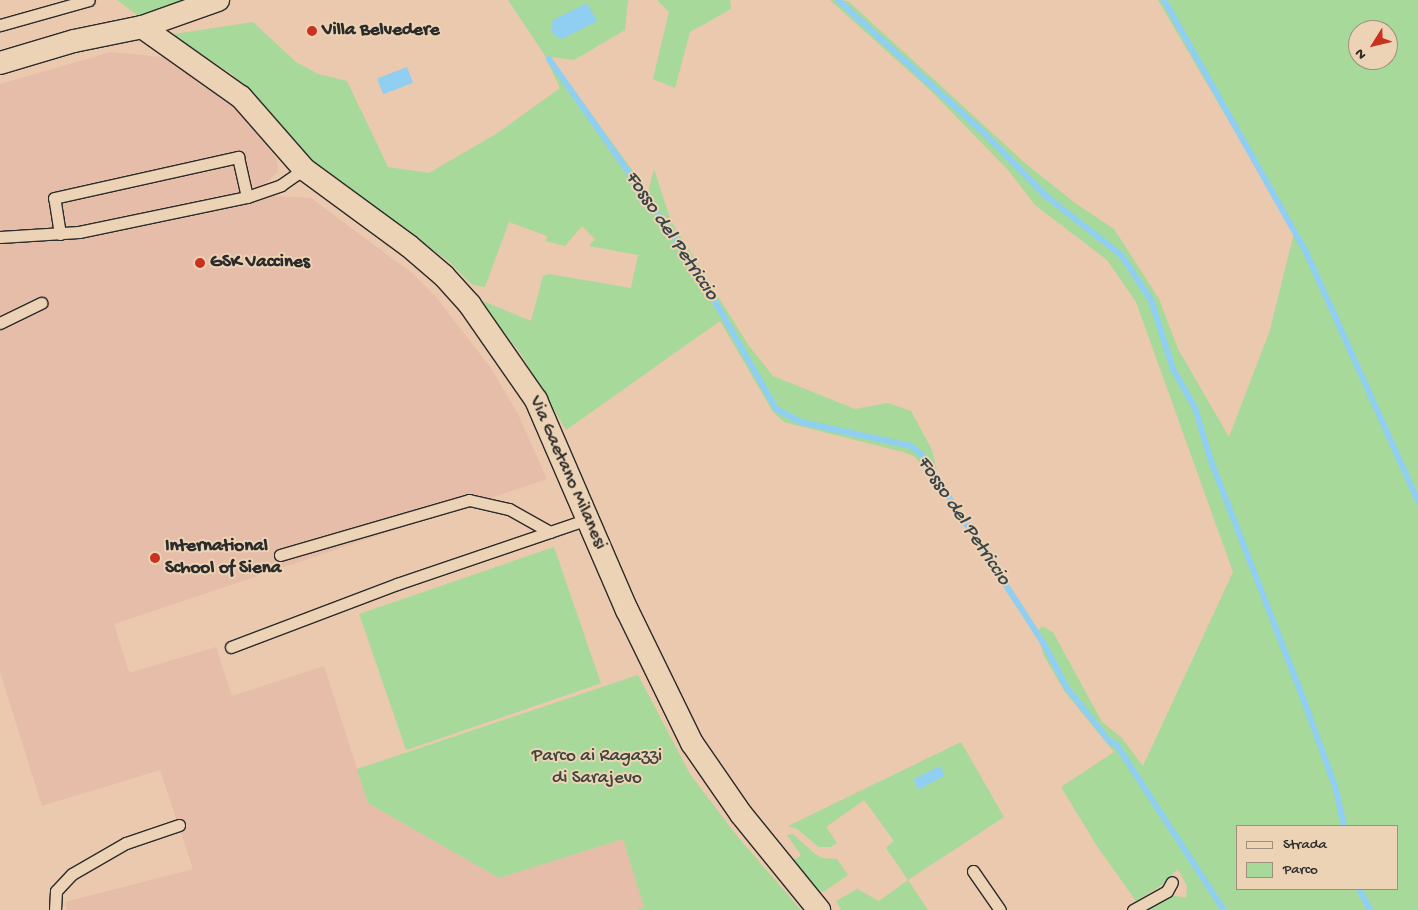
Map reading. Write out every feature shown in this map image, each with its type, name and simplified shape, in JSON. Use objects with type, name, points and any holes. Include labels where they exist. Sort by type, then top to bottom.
[{"type":"street","points":[[0,62],[74,41],[142,27],[218,0]]},
{"type":"street","name":"Via Gaetano Milanesi","points":[[142,27],[241,97],[304,169],[409,246],[466,300],[509,358],[536,400],[627,610],[692,743],[741,814],[819,910]]},
{"type":"lane","points":[[0,25],[89,0]]},
{"type":"lane","points":[[60,234],[54,198],[238,157],[247,197]]},
{"type":"lane","points":[[0,237],[60,234],[247,197],[281,185],[304,169]]},
{"type":"lane","points":[[0,323],[42,303]]},
{"type":"lane","points":[[280,555],[469,500],[509,509],[550,532]]},
{"type":"lane","points":[[231,647],[397,584],[588,519]]},
{"type":"lane","points":[[55,910],[56,891],[72,874],[126,843],[179,825]]},
{"type":"lane","points":[[973,871],[1000,910]]},
{"type":"lane","points":[[1134,910],[1167,891],[1172,882]]},
{"type":"shaded area","points":[[111,52],[173,58],[222,94],[253,123],[277,160],[278,172],[267,182],[271,196],[311,198],[412,273],[436,297],[490,367],[517,412],[547,479],[114,624],[129,673],[216,647],[232,696],[324,666],[368,803],[499,878],[623,839],[644,907],[636,910],[67,910],[65,902],[193,869],[160,770],[42,806],[0,672],[0,84]]},
{"type":"green space","points":[[117,0],[189,0],[140,17]]},
{"type":"green space","points":[[508,0],[628,0],[625,30],[574,60],[550,57],[648,192],[654,169],[671,221],[749,346],[773,376],[855,409],[888,403],[911,411],[932,450],[937,471],[929,475],[914,456],[903,452],[784,422],[773,412],[720,321],[566,430],[521,354],[478,299],[531,321],[543,276],[549,274],[631,288],[638,255],[589,246],[595,239],[582,226],[565,246],[546,241],[547,236],[509,222],[485,287],[473,285],[448,261],[307,156],[232,74],[168,35],[253,22],[296,62],[318,74],[347,81],[388,167],[429,173],[496,134],[560,88],[544,54]]},
{"type":"green space","points":[[657,0],[730,0],[731,9],[690,32],[675,88],[653,79],[669,12]]},
{"type":"green space","points":[[830,0],[848,1],[1025,163],[1075,203],[1114,229],[1159,299],[1178,349],[1229,437],[1270,330],[1294,233],[1158,0],[1418,0],[1418,910],[1146,910],[1170,895],[1186,898],[1187,886],[1178,869],[1162,885],[1136,901],[1097,846],[1061,787],[1114,752],[1065,692],[1044,656],[1037,633],[1042,626],[1053,632],[1102,722],[1121,737],[1143,766],[1233,572],[1136,302],[1107,260],[1035,205],[1008,170],[932,92]]},
{"type":"green space","points":[[554,547],[601,683],[406,750],[359,614]]},
{"type":"green space","name":"Parco ai Ragazzi di Sarajevo","points":[[638,675],[690,774],[737,836],[801,910],[636,910],[644,907],[623,839],[499,878],[368,803],[357,769]]},
{"type":"green space","points":[[961,742],[1004,817],[908,880],[886,848],[894,841],[864,800],[826,827],[837,843],[831,847],[819,847],[797,829],[788,826]]},
{"type":"green space","points":[[793,834],[822,858],[837,859],[848,875],[823,892],[818,891],[793,861],[801,855],[787,835]]},
{"type":"green space","points":[[908,880],[928,910],[841,910],[836,901],[857,889],[879,901]]},
{"type":"water","points":[[587,3],[597,21],[562,39],[555,36],[551,29],[553,20]]},
{"type":"water","points":[[407,67],[413,83],[383,94],[377,78]]},
{"type":"water","points":[[940,766],[945,776],[918,789],[913,780]]},
{"type":"waterway","points":[[838,0],[983,132],[1046,196],[1121,255],[1151,300],[1173,369],[1195,408],[1211,461],[1303,698],[1336,789],[1344,825]]},
{"type":"waterway","points":[[1164,0],[1306,252],[1418,501]]},
{"type":"waterway","name":"Fosso del Petriccio","points":[[549,59],[696,268],[776,409],[801,422],[911,446],[921,454],[1045,646],[1067,688],[1110,742],[1116,744],[1224,910]]},
{"type":"waterway","points":[[1360,890],[1370,910]]},
{"type":"place","name":"Villa Belvedere","points":[[312,31]]},
{"type":"place","name":"GSK Vaccines","points":[[200,263]]},
{"type":"place","name":"International School of Siena","points":[[155,558]]}]
